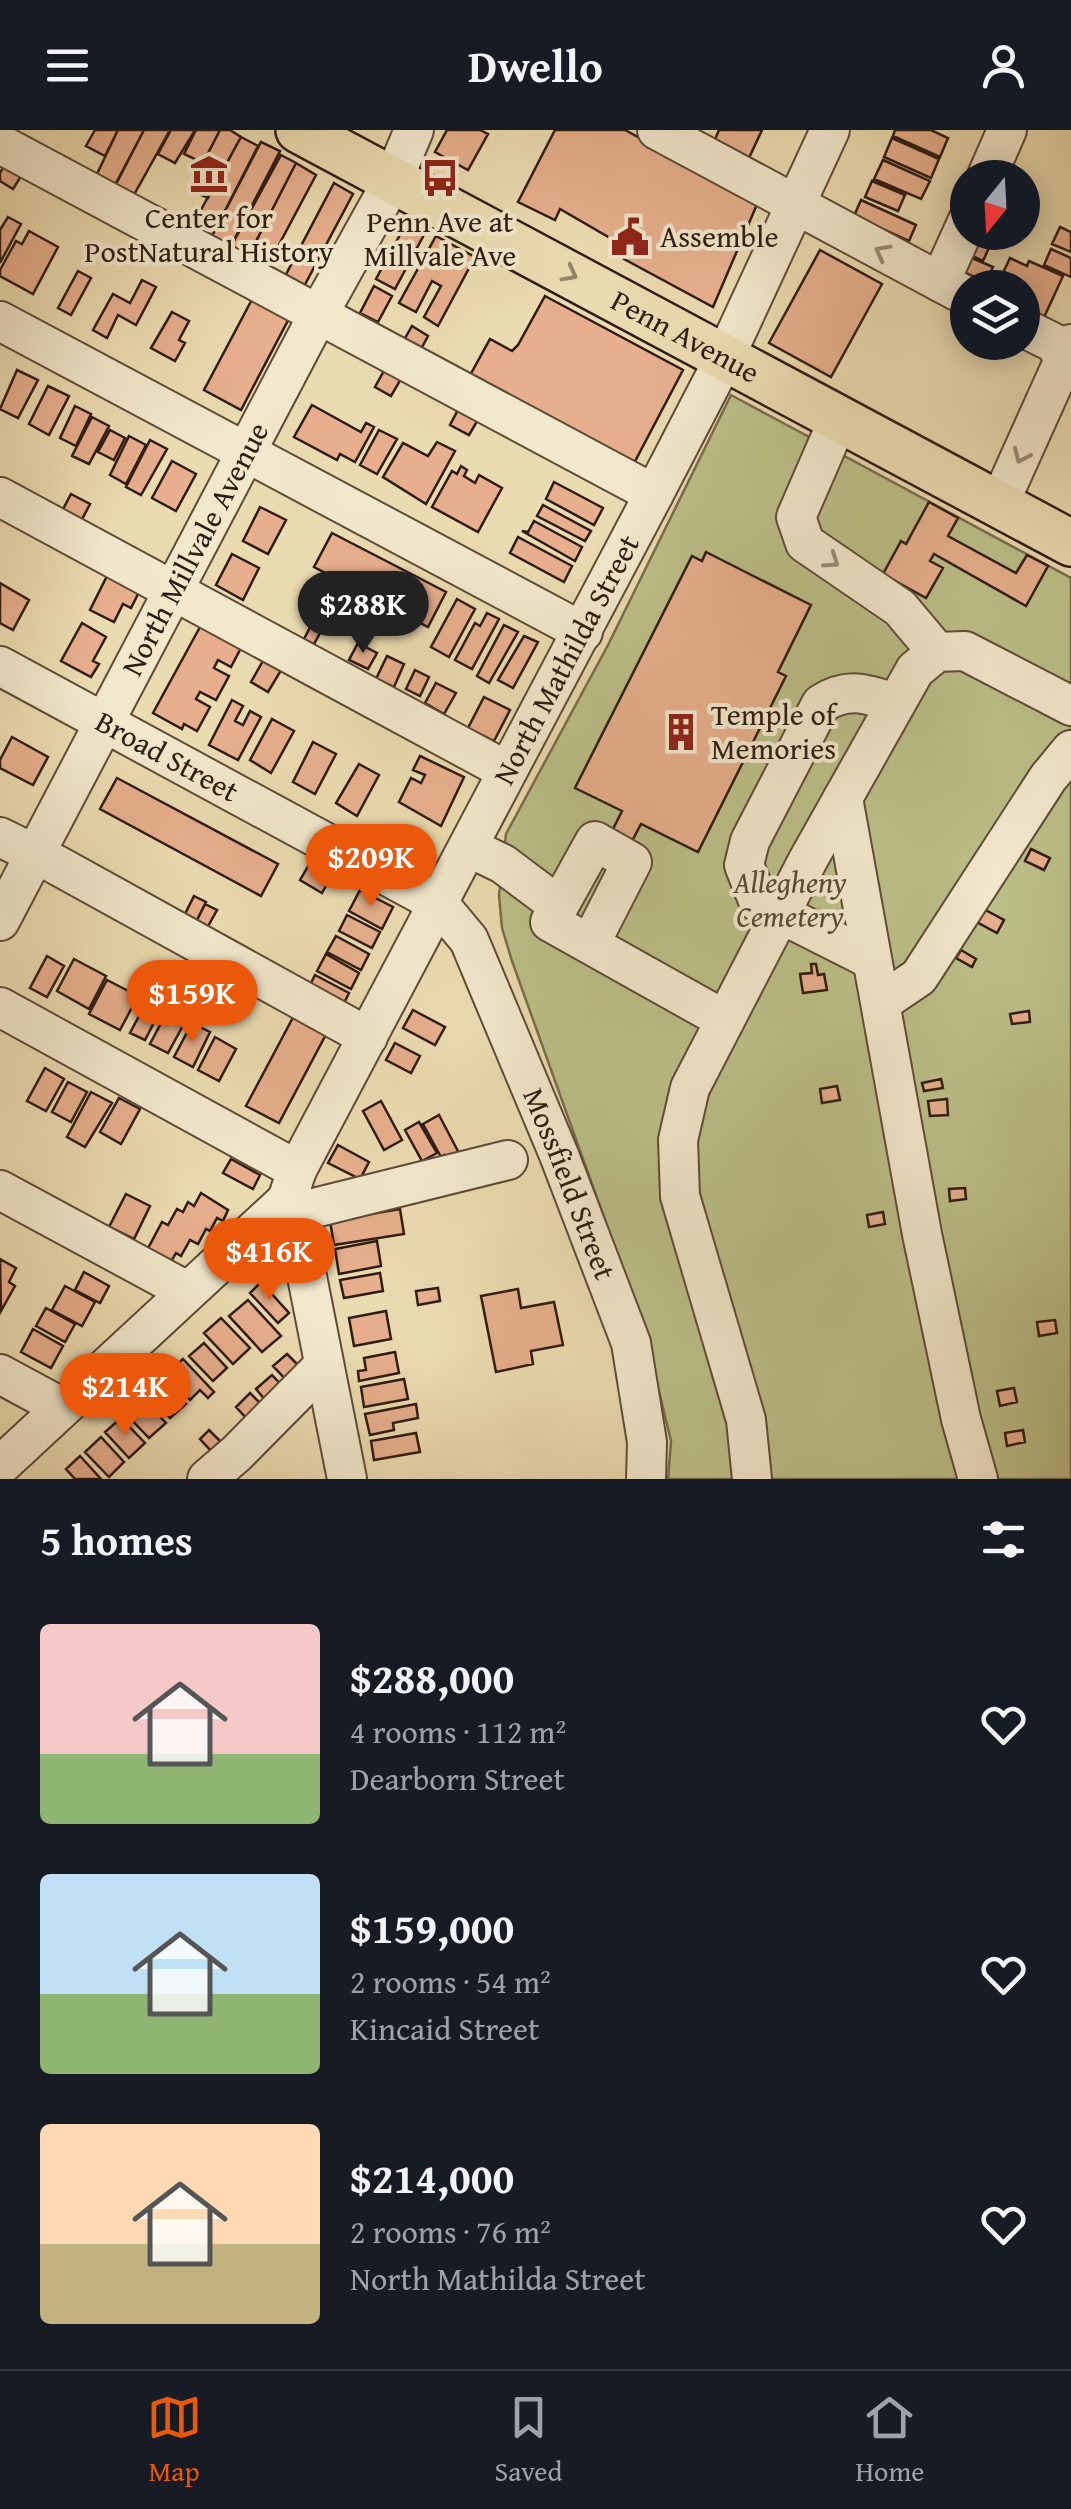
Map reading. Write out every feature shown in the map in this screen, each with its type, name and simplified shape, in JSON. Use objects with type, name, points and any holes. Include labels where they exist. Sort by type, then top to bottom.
[{"type":"main road","name":"Penn Avenue","points":[[299,130],[1071,543]]},
{"type":"street","name":"North Millvale Avenue","points":[[0,921],[318,315],[393,180],[414,130]]},
{"type":"street","points":[[657,130],[950,288]]},
{"type":"street","name":"North Mathilda Street","points":[[0,1466],[187,1291],[292,1185],[725,357],[830,130]]},
{"type":"street","points":[[994,160],[1008,130]]},
{"type":"street","points":[[0,144],[654,494]]},
{"type":"street","points":[[0,321],[582,632]]},
{"type":"street","points":[[999,504],[1069,356],[1040,336]]},
{"type":"street","points":[[838,418],[796,517],[805,544],[900,608],[937,652]]},
{"type":"street","points":[[0,496],[507,771]]},
{"type":"street","points":[[752,1479],[746,1420],[680,1196],[678,1140],[690,1088],[779,915],[914,670],[937,652],[966,651],[1071,706]]},
{"type":"street","name":"Broad Street","points":[[0,666],[439,904]]},
{"type":"street","points":[[872,960],[758,903],[744,864],[750,842],[821,704],[838,692],[864,692],[894,703]]},
{"type":"street","points":[[882,1002],[919,978],[1045,783],[1071,750]]},
{"type":"street","points":[[843,798],[922,1234],[961,1419],[978,1479]]},
{"type":"street","points":[[0,837],[368,1036]]},
{"type":"street","points":[[590,944],[632,862],[595,841],[550,922],[724,1020]]},
{"type":"street","points":[[468,847],[503,864],[559,906]]},
{"type":"street","name":"Mossfield Street","points":[[439,904],[469,940],[559,1155],[631,1342],[648,1442],[646,1479]]},
{"type":"street","points":[[0,1007],[292,1185],[310,1209],[508,1160]]},
{"type":"street","points":[[292,1185],[347,1479]]},
{"type":"street","points":[[0,1190],[187,1291]]},
{"type":"street","points":[[206,1479],[236,1454],[324,1364]]},
{"type":"street","points":[[0,1374],[61,1407]]},
{"type":"green space","name":"Allegheny Cemetery","points":[[731,395],[1071,578],[1071,1479],[668,1479],[671,1441],[644,1329],[512,961],[502,928],[499,895],[506,834],[608,645]]},
{"type":"building","points":[[95,130],[118,130],[105,156],[86,146]]},
{"type":"building","points":[[118,130],[144,130],[115,185],[96,176]]},
{"type":"building","points":[[144,130],[170,130],[130,202],[113,190]]},
{"type":"building","points":[[171,130],[195,130],[175,163],[158,154]]},
{"type":"building","points":[[196,130],[220,130],[203,163],[184,154]]},
{"type":"building","name":"Center for PostNatural History","points":[[220,130],[230,130],[241,137],[208,198],[192,184]]},
{"type":"building","points":[[447,130],[480,130],[488,134],[468,170],[435,152]]},
{"type":"building","points":[[555,130],[625,130],[758,202],[713,307],[624,259],[629,249],[560,209],[555,220],[518,202]]},
{"type":"building","points":[[719,130],[762,130],[748,160],[713,144]]},
{"type":"building","points":[[895,130],[931,130],[948,138],[940,157],[893,136]]},
{"type":"building","points":[[241,137],[258,146],[210,240],[191,228]]},
{"type":"building","points":[[892,138],[939,159],[931,178],[884,157]]},
{"type":"building","points":[[261,142],[280,151],[229,250],[210,240]]},
{"type":"building","points":[[281,155],[296,163],[247,259],[229,250]]},
{"type":"building","points":[[8,159],[25,170],[13,189],[0,181]]},
{"type":"building","points":[[883,160],[930,181],[921,199],[874,179]]},
{"type":"building","points":[[296,163],[316,175],[265,271],[247,259]]},
{"type":"building","points":[[872,181],[905,195],[898,211],[865,197]]},
{"type":"building","points":[[334,183],[353,194],[301,292],[282,282]]},
{"type":"building","points":[[861,200],[916,225],[909,241],[854,216]]},
{"type":"building","points":[[8,217],[21,224],[0,263],[0,230]]},
{"type":"building","points":[[408,220],[426,231],[395,289],[376,279]]},
{"type":"building","points":[[1060,227],[1071,232],[1071,252],[1052,244]]},
{"type":"building","points":[[29,231],[58,247],[33,294],[0,276],[16,241],[22,244]]},
{"type":"building","points":[[436,236],[475,257],[438,326],[424,317],[441,286],[432,281],[416,312],[399,303]]},
{"type":"building","points":[[1051,249],[1071,258],[1071,277],[1044,265]]},
{"type":"building","points":[[820,250],[882,284],[831,377],[769,343]]},
{"type":"building","points":[[970,250],[988,250],[983,261],[968,254]]},
{"type":"building","points":[[965,255],[993,267],[992,270],[959,270]]},
{"type":"building","points":[[1010,258],[1027,266],[1029,261],[1063,276],[1041,324],[1040,270],[1004,270]]},
{"type":"building","points":[[78,271],[91,278],[71,315],[58,308]]},
{"type":"building","points":[[142,280],[156,287],[136,325],[118,315],[107,338],[93,330],[113,294],[130,303]]},
{"type":"building","points":[[374,286],[392,296],[378,322],[360,313]]},
{"type":"building","points":[[257,290],[294,309],[241,410],[204,390]]},
{"type":"building","points":[[545,296],[683,370],[632,467],[468,379],[490,339],[512,351],[518,345]]},
{"type":"building","points":[[172,312],[189,321],[179,340],[185,343],[175,361],[151,348]]},
{"type":"building","points":[[412,326],[428,336],[421,349],[404,340]]},
{"type":"building","points":[[385,369],[401,379],[391,396],[375,387]]},
{"type":"building","points":[[17,370],[38,380],[18,418],[0,409]]},
{"type":"building","points":[[48,386],[69,396],[49,435],[29,424]]},
{"type":"building","points":[[312,405],[361,432],[366,423],[374,427],[355,462],[340,454],[337,460],[294,437]]},
{"type":"building","points":[[75,406],[91,414],[76,446],[60,438]]},
{"type":"building","points":[[459,408],[479,418],[469,435],[450,425]]},
{"type":"building","points":[[92,417],[109,426],[89,464],[72,456]]},
{"type":"building","points":[[110,430],[125,438],[114,460],[98,452]]},
{"type":"building","points":[[379,430],[397,439],[377,474],[360,465]]},
{"type":"building","points":[[129,436],[146,445],[126,484],[110,475]]},
{"type":"building","points":[[150,440],[167,449],[141,495],[126,487]]},
{"type":"building","points":[[437,442],[455,451],[426,504],[383,477],[403,443],[428,456]]},
{"type":"building","points":[[172,461],[196,474],[176,511],[152,498]]},
{"type":"building","points":[[461,466],[467,470],[464,476],[475,483],[479,475],[502,488],[478,532],[432,507],[452,471],[457,474]]},
{"type":"building","points":[[554,482],[603,508],[594,525],[546,499]]},
{"type":"building","points":[[71,494],[90,504],[80,523],[61,513]]},
{"type":"building","points":[[929,502],[958,518],[948,536],[1016,573],[1027,555],[1048,566],[1026,606],[934,554],[930,561],[943,568],[926,598],[883,574],[901,541],[906,544]]},
{"type":"building","points":[[543,505],[591,531],[585,541],[537,516]]},
{"type":"building","points":[[260,507],[286,520],[268,554],[243,541]]},
{"type":"building","points":[[534,521],[582,547],[575,561],[522,531],[528,532]]},
{"type":"building","points":[[332,533],[446,592],[428,627],[314,567]]},
{"type":"building","points":[[518,537],[572,566],[564,582],[510,553]]},
{"type":"building","name":"Temple of Memories","points":[[706,552],[811,605],[778,672],[786,676],[698,852],[641,824],[630,845],[610,835],[622,811],[575,788],[692,556],[702,561]]},
{"type":"building","points":[[232,554],[259,568],[243,600],[216,585]]},
{"type":"building","points":[[108,574],[140,590],[131,608],[123,604],[114,622],[90,610]]},
{"type":"building","points":[[0,583],[29,600],[13,630],[0,623]]},
{"type":"building","points":[[457,599],[475,609],[449,657],[431,647]]},
{"type":"building","points":[[487,613],[499,619],[472,669],[455,660],[475,623],[480,626]]},
{"type":"building","points":[[206,616],[243,644],[231,667],[218,660],[214,668],[229,676],[216,700],[200,692],[196,699],[210,707],[197,731],[184,724],[182,729],[153,713]]},
{"type":"building","points":[[316,616],[326,622],[314,644],[304,639]]},
{"type":"building","points":[[82,623],[106,637],[93,661],[99,664],[91,677],[61,661]]},
{"type":"building","points":[[504,625],[518,632],[489,683],[477,676]]},
{"type":"building","points":[[524,636],[538,642],[513,688],[498,680]]},
{"type":"building","points":[[358,643],[377,653],[368,669],[349,660]]},
{"type":"building","points":[[268,652],[286,662],[268,692],[251,682]]},
{"type":"building","points":[[387,656],[404,664],[394,687],[376,679]]},
{"type":"building","points":[[415,670],[429,677],[420,696],[406,689]]},
{"type":"building","points":[[436,683],[456,693],[444,714],[425,703]]},
{"type":"building","points":[[484,697],[510,710],[494,741],[468,728]]},
{"type":"building","points":[[232,700],[243,706],[235,721],[243,725],[250,711],[261,717],[238,760],[209,745]]},
{"type":"building","points":[[272,719],[294,731],[271,773],[250,760]]},
{"type":"building","points":[[12,737],[48,757],[33,785],[0,768]]},
{"type":"building","points":[[313,742],[336,754],[315,794],[293,782]]},
{"type":"building","points":[[420,756],[464,777],[441,826],[399,802],[411,778],[421,783],[425,775],[413,770]]},
{"type":"building","points":[[359,764],[379,775],[357,816],[336,803]]},
{"type":"building","points":[[117,778],[278,864],[261,896],[100,809]]},
{"type":"building","points":[[1031,849],[1050,858],[1044,870],[1025,861]]},
{"type":"building","points":[[310,863],[332,875],[322,893],[300,880]]},
{"type":"building","points":[[360,890],[393,907],[382,929],[349,911]]},
{"type":"building","points":[[194,896],[206,902],[196,922],[184,916]]},
{"type":"building","points":[[205,904],[217,910],[207,928],[196,922]]},
{"type":"building","points":[[980,907],[1004,920],[997,933],[973,920]]},
{"type":"building","points":[[347,915],[380,932],[372,948],[339,931]]},
{"type":"building","points":[[336,936],[369,954],[361,970],[327,952]]},
{"type":"building","points":[[961,950],[976,959],[972,967],[956,958]]},
{"type":"building","points":[[326,954],[359,973],[351,989],[317,971]]},
{"type":"building","points":[[47,956],[64,966],[47,997],[30,988]]},
{"type":"building","points":[[200,956],[217,965],[207,985],[190,976]]},
{"type":"building","points":[[74,959],[106,976],[89,1009],[57,991]]},
{"type":"building","points":[[811,964],[816,964],[818,975],[824,974],[827,990],[803,993],[800,974],[812,973]]},
{"type":"building","points":[[315,975],[349,993],[341,1009],[307,991]]},
{"type":"building","points":[[107,980],[138,996],[120,1030],[89,1014]]},
{"type":"building","points":[[148,999],[162,1007],[145,1040],[130,1033]]},
{"type":"building","points":[[298,1008],[331,1025],[279,1123],[246,1106]]},
{"type":"building","points":[[168,1010],[186,1020],[168,1053],[150,1044]]},
{"type":"building","points":[[413,1010],[445,1027],[435,1045],[403,1028]]},
{"type":"building","points":[[1029,1011],[1030,1022],[1012,1024],[1010,1014]]},
{"type":"building","points":[[192,1023],[210,1032],[193,1067],[174,1057]]},
{"type":"building","points":[[215,1037],[236,1049],[219,1081],[198,1070]]},
{"type":"building","points":[[395,1043],[420,1056],[411,1073],[386,1060]]},
{"type":"building","points":[[45,1068],[64,1079],[46,1111],[27,1101]]},
{"type":"building","points":[[941,1079],[943,1088],[924,1091],[922,1083]]},
{"type":"building","points":[[68,1082],[87,1092],[71,1122],[52,1112]]},
{"type":"building","points":[[837,1086],[840,1100],[822,1103],[820,1089]]},
{"type":"building","points":[[91,1092],[112,1103],[85,1147],[67,1137]]},
{"type":"building","points":[[119,1098],[140,1109],[121,1144],[100,1132]]},
{"type":"building","points":[[947,1099],[948,1115],[930,1116],[928,1101]]},
{"type":"building","points":[[381,1101],[402,1140],[384,1150],[363,1111]]},
{"type":"building","points":[[439,1115],[460,1155],[447,1162],[423,1124]]},
{"type":"building","points":[[419,1122],[437,1153],[422,1161],[405,1130]]},
{"type":"building","points":[[338,1145],[369,1162],[360,1179],[328,1163]]},
{"type":"building","points":[[231,1159],[260,1175],[253,1189],[223,1173]]},
{"type":"building","points":[[965,1188],[966,1199],[950,1201],[949,1189]]},
{"type":"building","points":[[201,1193],[228,1210],[223,1221],[217,1218],[198,1244],[190,1240],[181,1256],[176,1253],[168,1267],[145,1254],[162,1222],[168,1225],[177,1209],[183,1212],[188,1202],[194,1206]]},
{"type":"building","points":[[126,1194],[150,1206],[134,1239],[109,1227]]},
{"type":"building","points":[[400,1209],[404,1234],[334,1245],[330,1221]]},
{"type":"building","points":[[883,1212],[885,1224],[869,1227],[867,1215]]},
{"type":"building","points":[[377,1241],[381,1266],[339,1274],[335,1249]]},
{"type":"building","points":[[0,1259],[16,1268],[9,1282],[15,1286],[1,1311]]},
{"type":"building","points":[[84,1272],[109,1286],[100,1303],[75,1290]]},
{"type":"building","points":[[380,1273],[383,1291],[344,1298],[340,1280]]},
{"type":"building","points":[[261,1282],[289,1313],[278,1323],[250,1293]]},
{"type":"building","points":[[65,1286],[95,1302],[82,1326],[52,1310]]},
{"type":"building","points":[[438,1288],[440,1301],[418,1305],[416,1291]]},
{"type":"building","points":[[518,1289],[521,1308],[554,1302],[563,1345],[531,1351],[533,1364],[496,1372],[481,1296]]},
{"type":"building","points":[[248,1300],[281,1336],[262,1352],[229,1316]]},
{"type":"building","points":[[46,1308],[75,1324],[65,1342],[36,1326]]},
{"type":"building","points":[[386,1311],[391,1339],[354,1346],[349,1318]]},
{"type":"building","points":[[221,1318],[250,1348],[233,1364],[204,1333]]},
{"type":"building","points":[[1055,1320],[1057,1333],[1039,1336],[1037,1322]]},
{"type":"building","points":[[33,1329],[63,1346],[51,1368],[21,1352]]},
{"type":"building","points":[[204,1343],[227,1368],[213,1381],[189,1356]]},
{"type":"building","points":[[395,1352],[399,1373],[359,1381],[358,1371],[366,1370],[364,1358]]},
{"type":"building","points":[[287,1354],[304,1371],[290,1384],[273,1366]]},
{"type":"building","points":[[183,1359],[214,1392],[208,1398],[200,1390],[190,1400],[167,1374]]},
{"type":"building","points":[[272,1375],[285,1389],[266,1401],[256,1389]]},
{"type":"building","points":[[162,1379],[186,1404],[170,1418],[147,1393]]},
{"type":"building","points":[[404,1379],[408,1399],[364,1407],[361,1387]]},
{"type":"building","points":[[1014,1388],[1017,1402],[1000,1406],[997,1391]]},
{"type":"building","points":[[250,1393],[262,1405],[247,1419],[236,1407]]},
{"type":"building","points":[[142,1398],[166,1423],[149,1438],[125,1413]]},
{"type":"building","points":[[416,1404],[418,1418],[393,1423],[394,1430],[370,1435],[365,1414]]},
{"type":"building","points":[[121,1418],[145,1443],[129,1458],[105,1432]]},
{"type":"building","points":[[209,1430],[222,1443],[212,1452],[200,1439]]},
{"type":"building","points":[[1023,1430],[1025,1442],[1007,1446],[1005,1433]]},
{"type":"building","points":[[416,1433],[420,1452],[374,1460],[371,1441]]},
{"type":"building","points":[[101,1437],[124,1462],[109,1477],[85,1452]]},
{"type":"building","points":[[80,1456],[101,1479],[75,1479],[66,1469]]},
{"type":"place","name":"Center for PostNatural History","points":[[209,174]]},
{"type":"place","name":"Penn Ave at Millvale Ave","points":[[440,178]]},
{"type":"place","name":"Assemble","points":[[630,237]]},
{"type":"place","name":"Temple of Memories","points":[[681,732]]}]
